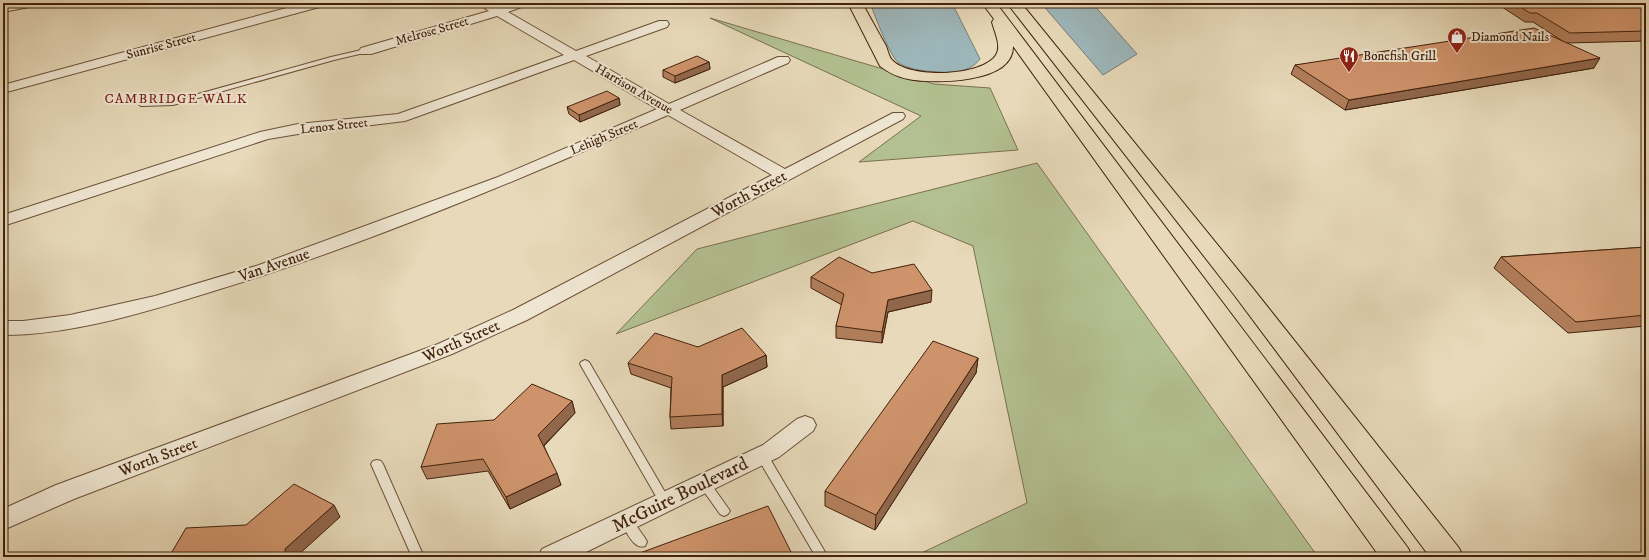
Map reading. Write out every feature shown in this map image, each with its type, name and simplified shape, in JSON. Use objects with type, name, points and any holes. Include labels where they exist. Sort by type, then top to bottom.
[{"type":"highway","points":[[855,3],[887,63],[905,73],[930,77],[960,77],[988,70],[1003,57],[1005,45],[1000,7]]},
{"type":"highway","points":[[1000,7],[1397,557]]},
{"type":"highway","points":[[1000,7],[1243,291],[1448,557]]},
{"type":"street","points":[[3,8],[29,3]]},
{"type":"street","name":"Sunrise Street","points":[[3,89],[319,3]]},
{"type":"street","name":"Harrison Avenue","points":[[483,3],[784,176]]},
{"type":"street","name":"Melrose Street","points":[[366,51],[498,12],[520,3]]},
{"type":"street","name":"Lenox Street","points":[[3,221],[265,136],[298,129],[400,118],[663,24]]},
{"type":"street","name":"Lehigh Street","points":[[536,167],[783,60]]},
{"type":"street","name":"Worth Street","points":[[3,520],[65,492],[445,349],[520,314],[898,116]]},
{"type":"street","name":"Van Avenue","points":[[3,328],[23,328],[70,322],[158,302],[266,269],[536,167]]},
{"type":"street","name":"McGuire Boulevard","points":[[553,556],[771,451],[805,425]]},
{"type":"lane","points":[[141,104],[173,103],[333,58],[366,51]]},
{"type":"lane","points":[[585,364],[665,502]]},
{"type":"lane","points":[[762,455],[780,488],[802,520],[822,557]]},
{"type":"lane","points":[[377,464],[418,557]]},
{"type":"lane","points":[[704,483],[724,511]]},
{"type":"lane","points":[[626,521],[641,542]]},
{"type":"green space","points":[[710,18],[934,84],[990,88],[1018,150],[859,162],[921,116]]},
{"type":"green space","points":[[1037,163],[1318,557],[913,557],[1027,503],[973,246],[913,221],[616,334],[697,249]]},
{"type":"water","points":[[870,3],[952,3],[980,59],[970,68],[956,72],[924,71],[906,67],[895,59],[888,47]]},
{"type":"water","points":[[1041,3],[1092,3],[1137,54],[1103,75]]},
{"type":"building","points":[[1514,3],[1632,3],[1646,10],[1646,31],[1570,33],[1537,13],[1530,13]]},
{"type":"building","points":[[1534,28],[1600,58],[1349,100],[1295,65]]},
{"type":"building","points":[[697,56],[709,62],[675,76],[663,70]]},
{"type":"building","points":[[607,91],[619,98],[579,115],[567,107]]},
{"type":"building","points":[[1646,247],[1646,315],[1576,322],[1501,257]]},
{"type":"building","points":[[839,257],[872,273],[914,264],[932,290],[888,300],[882,332],[836,326],[844,294],[811,277]]},
{"type":"building","points":[[742,328],[766,355],[722,375],[722,414],[670,417],[672,377],[628,363],[655,333],[698,347]]},
{"type":"building","points":[[933,341],[978,358],[876,515],[825,491]]},
{"type":"building","points":[[532,384],[572,401],[538,435],[557,473],[506,497],[483,459],[421,467],[437,424],[494,420]]},
{"type":"building","points":[[294,484],[334,505],[285,549],[286,557],[169,557],[186,528],[246,525]]},
{"type":"building","points":[[768,506],[791,552],[778,557],[629,557]]},
{"type":"place","name":"Diamond Nails","points":[[1457,54]]},
{"type":"place","name":"Bonefish Grill","points":[[1349,73]]},
{"type":"district","name":"CAMBRIDGE WALK","points":[[176,99]]}]
